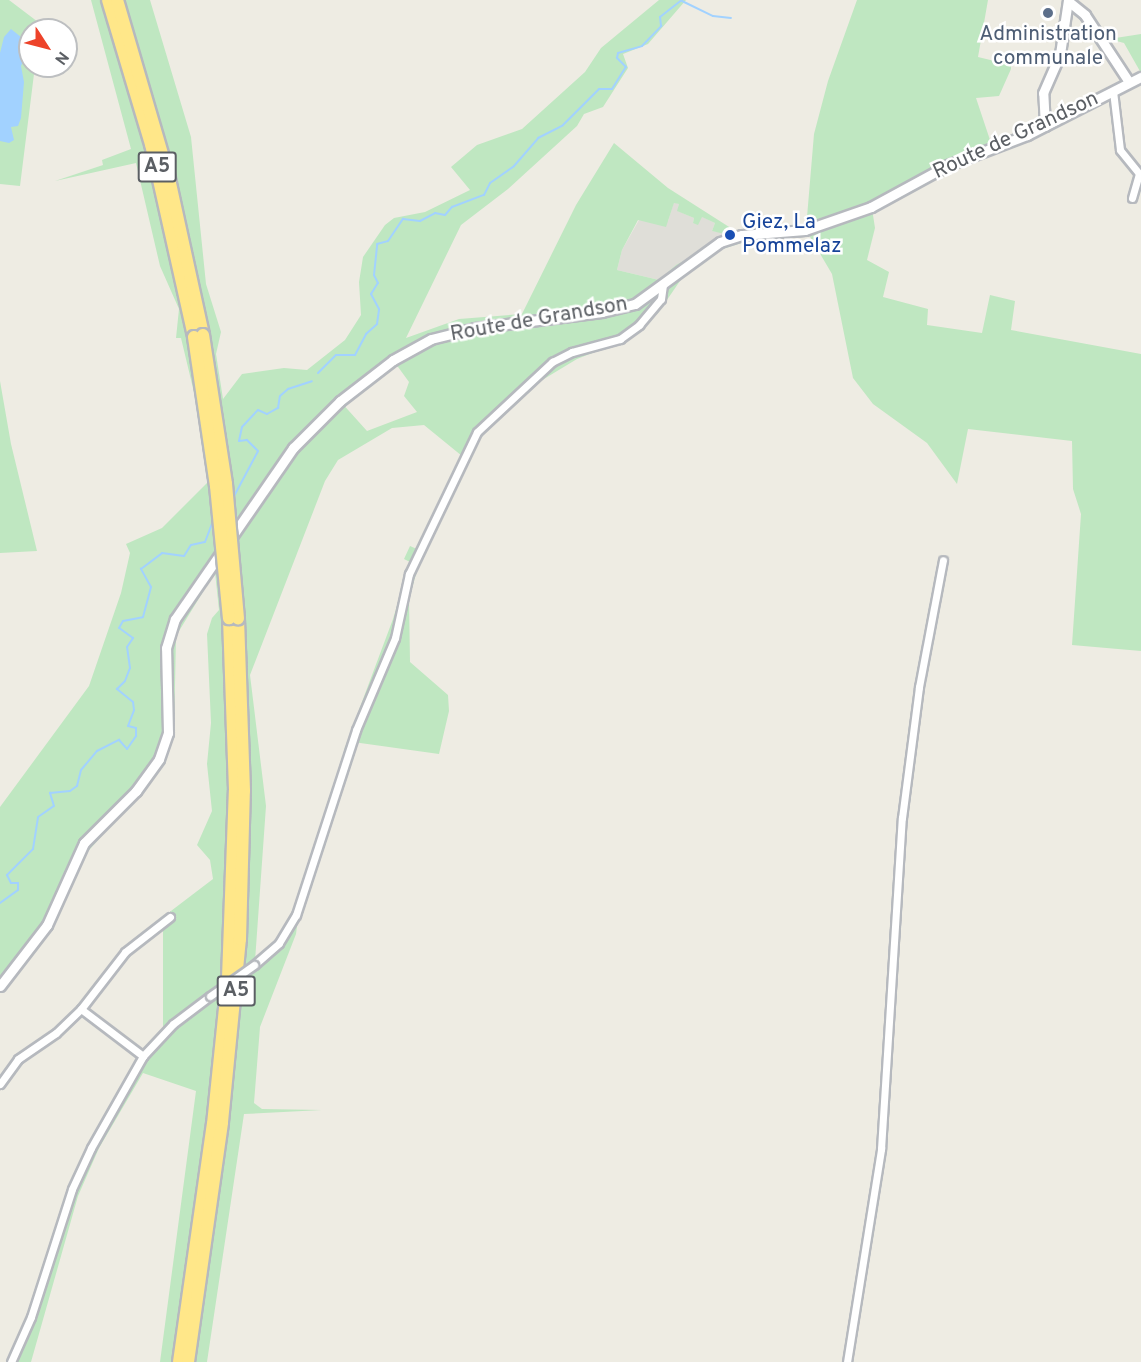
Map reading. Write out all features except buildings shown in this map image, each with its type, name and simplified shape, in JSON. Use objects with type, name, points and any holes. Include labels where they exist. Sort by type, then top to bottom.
[{"type":"highway","name":"A5","points":[[108,0],[151,144],[198,336]]},
{"type":"highway","name":"A5","points":[[117,0],[168,174],[226,484],[244,791],[238,958],[222,1122],[188,1362]]},
{"type":"highway","name":"A5","points":[[179,1362],[211,1134],[228,978],[235,790],[234,618]]},
{"type":"street","points":[[1045,126],[1043,93],[1060,54],[1068,0]]},
{"type":"street","points":[[1068,0],[1085,15],[1129,82]]},
{"type":"street","name":"Route de Grandson","points":[[0,986],[47,925],[84,843],[136,791],[159,759],[170,720],[166,663],[172,627],[206,570],[309,428],[407,351],[432,339],[475,328],[622,309],[663,285],[720,242],[742,235],[790,233],[833,222],[891,199],[948,165],[1045,126],[1141,77]]},
{"type":"street","points":[[1113,91],[1118,145],[1140,175],[1132,198]]},
{"type":"street","points":[[11,1362],[31,1317],[77,1177],[143,1056],[174,1024],[254,965],[279,943],[296,915],[356,730],[395,638],[409,574],[477,432],[552,362],[572,352],[620,339],[639,326],[661,299],[663,285]]},
{"type":"street","points":[[847,1362],[881,1149],[903,810],[943,560]]},
{"type":"street","points":[[0,1084],[18,1059],[56,1033],[81,1009],[125,952],[170,917]]},
{"type":"street","points":[[81,1009],[143,1056]]},
{"type":"shaded area","points":[[674,202],[679,204],[678,211],[694,218],[693,223],[701,216],[715,223],[712,231],[742,235],[690,263],[676,265],[659,280],[617,270],[622,250],[639,220],[668,221]]},
{"type":"green space","points":[[0,0],[9,0],[33,18],[18,18],[18,78],[34,78],[20,186],[0,184]]},
{"type":"green space","points":[[91,0],[150,0],[191,137],[206,284],[221,332],[216,354],[223,399],[242,374],[284,368],[307,370],[345,340],[361,315],[359,282],[363,257],[385,225],[394,218],[425,212],[470,190],[451,167],[477,145],[522,129],[585,72],[601,48],[659,0],[686,0],[648,44],[623,54],[628,68],[603,107],[584,114],[577,126],[508,189],[461,225],[406,338],[459,319],[522,314],[576,205],[614,143],[668,188],[737,232],[729,235],[712,231],[715,223],[702,217],[698,225],[693,223],[694,218],[677,211],[679,204],[674,203],[666,227],[638,220],[622,250],[617,270],[659,280],[676,265],[720,242],[815,227],[807,217],[814,134],[828,81],[857,0],[988,0],[978,57],[1011,65],[999,96],[976,98],[991,143],[926,171],[871,202],[875,228],[867,260],[889,272],[883,297],[928,309],[927,325],[982,333],[990,295],[1015,301],[1011,330],[1141,354],[1141,651],[1072,645],[1081,514],[1073,489],[1072,441],[968,429],[957,484],[927,443],[873,404],[853,378],[832,274],[809,235],[751,240],[713,252],[682,278],[658,313],[633,337],[577,359],[534,385],[492,418],[482,432],[422,553],[409,599],[410,662],[448,695],[449,711],[439,754],[353,742],[348,753],[344,750],[393,619],[410,562],[404,559],[410,546],[419,550],[462,456],[424,425],[392,428],[338,460],[325,481],[250,675],[266,806],[255,961],[267,955],[300,904],[296,934],[260,1027],[254,1103],[262,1109],[322,1110],[244,1114],[207,1362],[160,1362],[196,1091],[143,1073],[99,1148],[78,1196],[31,1362],[11,1362],[72,1189],[143,1056],[163,1034],[163,924],[167,914],[213,879],[210,860],[197,845],[212,811],[207,764],[211,723],[207,634],[212,618],[219,610],[215,572],[176,636],[174,735],[160,770],[83,857],[47,935],[0,992],[0,807],[89,686],[121,593],[130,553],[126,544],[162,528],[208,482],[197,405],[181,338],[176,338],[179,309],[160,266],[136,163],[55,181],[103,165],[102,160],[131,149]],"holes":[[[393,360],[409,382],[404,396],[417,412],[367,431],[340,401]]]},
{"type":"green space","points":[[1141,34],[1141,73],[1124,43],[1109,39]]},
{"type":"green space","points":[[0,381],[11,444],[37,551],[0,553]]},
{"type":"water","points":[[11,29],[18,35],[18,78],[23,78],[24,82],[21,118],[18,126],[11,127],[14,140],[9,143],[0,141],[0,53],[4,37]]},
{"type":"waterway","points":[[318,373],[336,355],[355,355],[366,334],[377,324],[379,309],[371,294],[378,283],[374,275],[377,244],[388,241],[403,219],[420,221],[435,213],[445,215],[452,207],[484,195],[490,183],[514,166],[538,138],[563,125],[599,89],[612,89],[626,67],[617,58],[618,53],[642,46],[661,26],[660,17],[682,0]]},
{"type":"waterway","points":[[682,1],[713,16],[731,18]]},
{"type":"waterway","points":[[232,500],[258,451],[247,440],[239,441],[242,427],[258,410],[267,414],[278,408],[280,396],[288,389],[312,381]]},
{"type":"waterway","points":[[0,903],[18,890],[18,883],[11,883],[7,875],[33,849],[38,817],[54,806],[50,793],[70,791],[77,786],[81,770],[97,751],[119,740],[127,749],[136,736],[136,728],[128,726],[134,710],[133,702],[117,689],[125,681],[130,668],[127,647],[133,638],[119,628],[123,621],[143,617],[151,587],[141,569],[162,553],[184,556],[191,545],[205,542],[214,519]]},
{"type":"place","name":"Administration communale","points":[[1048,13]]},
{"type":"place","name":"Giez, La Pommelaz","points":[[730,235]]}]
